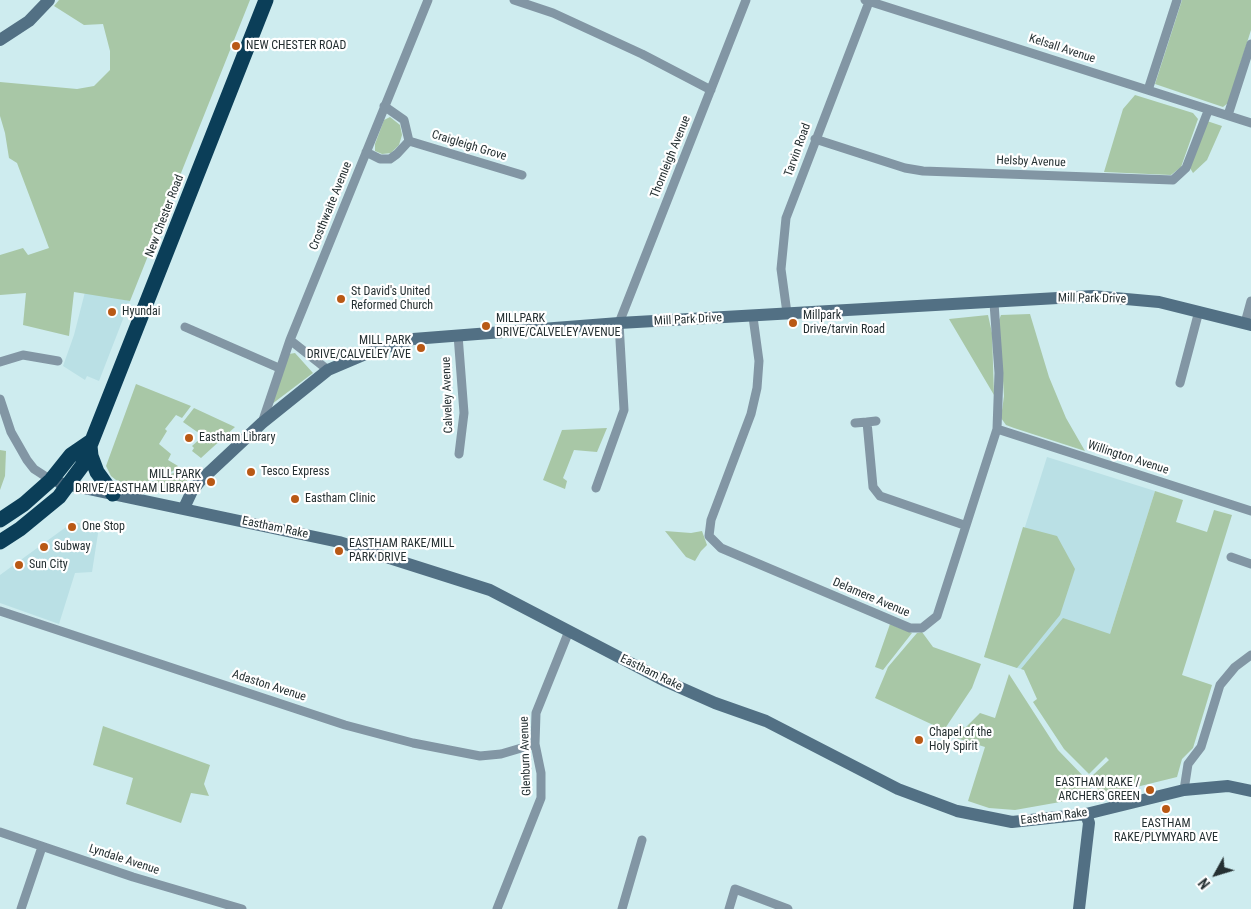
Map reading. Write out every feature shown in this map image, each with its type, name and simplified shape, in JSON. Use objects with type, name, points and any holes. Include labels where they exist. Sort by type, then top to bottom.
[{"type":"highway","name":"New Chester Road","points":[[0,542],[41,513],[68,487],[80,470],[266,0]]},
{"type":"highway","points":[[0,520],[20,507],[51,480],[71,455],[90,442]]},
{"type":"highway","points":[[90,442],[91,456],[97,472],[112,494]]},
{"type":"street","points":[[0,40],[29,21],[49,0]]},
{"type":"street","name":"Crosthwaite Avenue","points":[[262,423],[290,340],[428,0]]},
{"type":"street","points":[[514,0],[554,13],[642,54],[711,90]]},
{"type":"street","name":"Thornleigh Avenue","points":[[619,323],[746,0]]},
{"type":"street","points":[[1148,90],[1177,0]]},
{"type":"street","name":"Kelsall Avenue","points":[[867,1],[1251,122]]},
{"type":"street","name":"Tarvin Road","points":[[787,313],[781,269],[786,218],[867,1]]},
{"type":"street","points":[[1228,115],[1251,44]]},
{"type":"street","points":[[366,152],[380,159],[390,158],[398,154],[409,141],[404,120],[384,106]]},
{"type":"street","name":"Helsby Avenue","points":[[815,139],[905,168],[923,171],[1173,180],[1186,168],[1208,110]]},
{"type":"street","name":"Craigleigh Grove","points":[[409,141],[522,175]]},
{"type":"street","name":"Mill Park Drive","points":[[184,508],[192,490],[201,480],[262,423],[328,370],[368,353],[413,339],[619,323],[994,303],[1028,298],[1093,296],[1158,302],[1248,324]]},
{"type":"street","points":[[1248,324],[1251,301]]},
{"type":"street","name":"Delamere Avenue","points":[[753,317],[758,361],[757,388],[751,414],[711,520],[709,536],[721,548],[910,628],[922,628],[937,616],[964,525],[997,429],[999,373],[994,303]]},
{"type":"street","points":[[1180,383],[1200,311]]},
{"type":"street","points":[[596,488],[624,410],[619,323]]},
{"type":"street","points":[[185,327],[280,368]]},
{"type":"street","name":"Calveley Avenue","points":[[458,335],[464,413],[463,435],[459,454]]},
{"type":"street","points":[[290,340],[328,370]]},
{"type":"street","points":[[0,362],[23,355],[58,361]]},
{"type":"street","points":[[0,399],[11,432],[27,460],[34,469],[51,480]]},
{"type":"street","points":[[855,423],[872,422],[873,487],[880,496],[964,525]]},
{"type":"street","name":"Willington Avenue","points":[[997,429],[1251,511]]},
{"type":"street","name":"Eastham Rake","points":[[51,480],[68,487],[184,508],[339,542],[490,590],[663,680],[715,703],[766,721],[898,789],[957,811],[1012,822],[1086,814],[1184,790],[1228,786],[1251,791]]},
{"type":"street","points":[[1231,557],[1251,564]]},
{"type":"street","name":"Adaston Avenue","points":[[0,611],[345,725],[413,743],[480,756],[501,754],[535,744]]},
{"type":"street","name":"Glenburn Avenue","points":[[496,909],[541,798],[541,773],[535,744],[536,713],[569,631]]},
{"type":"street","points":[[1184,790],[1188,764],[1201,747],[1220,685],[1235,667],[1251,655]]},
{"type":"street","points":[[1079,909],[1088,823],[1086,814]]},
{"type":"street","name":"Lyndale Avenue","points":[[0,832],[218,905],[242,909]]},
{"type":"street","points":[[622,909],[642,840]]},
{"type":"street","points":[[21,909],[42,847]]},
{"type":"street","points":[[729,909],[735,889],[788,909]]},
{"type":"shaded area","points":[[85,292],[130,301],[99,381],[87,376],[85,380],[63,366],[74,335]]},
{"type":"shaded area","points":[[1047,457],[1155,491],[1110,634],[1024,670],[984,657]]},
{"type":"shaded area","points":[[73,522],[99,527],[92,572],[75,573],[59,624],[0,603],[0,575]]},
{"type":"green space","points":[[59,0],[250,0],[130,301],[74,292],[69,336],[23,325],[26,293],[0,295],[0,255],[23,248],[28,255],[49,248],[17,163],[9,158],[0,116],[0,82],[77,89],[94,86],[110,70],[110,51],[103,24],[84,25],[54,6]]},
{"type":"green space","points":[[1182,0],[1251,0],[1251,30],[1228,103],[1223,107],[1155,84]]},
{"type":"green space","points":[[1135,95],[1193,113],[1198,119],[1181,167],[1171,175],[1104,172],[1123,109]]},
{"type":"green space","points":[[390,117],[400,125],[402,135],[399,145],[391,153],[382,154],[375,151],[375,144],[384,120]]},
{"type":"green space","points":[[1207,121],[1222,126],[1207,160],[1193,173],[1190,168]]},
{"type":"green space","points":[[1030,314],[1049,377],[1066,418],[1085,451],[1006,425],[1001,418],[1004,396],[999,320],[1001,315]]},
{"type":"green space","points":[[988,315],[992,333],[994,395],[949,319]]},
{"type":"green space","points":[[295,353],[313,373],[272,404],[289,354]]},
{"type":"green space","points":[[136,384],[191,406],[182,418],[176,415],[165,429],[167,431],[159,444],[171,454],[168,460],[178,466],[173,471],[143,483],[138,487],[116,480],[111,476],[106,466]]},
{"type":"green space","points":[[194,408],[235,427],[201,458],[192,451],[194,448],[192,446],[203,436],[183,422]]},
{"type":"green space","points":[[607,428],[597,452],[574,450],[563,478],[567,481],[565,489],[543,480],[562,430]]},
{"type":"green space","points":[[0,450],[6,451],[5,476],[0,490]]},
{"type":"green space","points":[[186,468],[192,470],[185,485],[177,489],[165,493],[143,488],[151,482]]},
{"type":"green space","points":[[1155,491],[1183,500],[1176,522],[1207,532],[1214,510],[1232,515],[1182,675],[1212,685],[1193,748],[1182,759],[1177,777],[1100,796],[1092,776],[1109,760],[1106,757],[1089,774],[1064,749],[1033,702],[1037,699],[1024,670],[1021,669],[1063,618],[1110,634]]},
{"type":"green space","points":[[1023,527],[1057,536],[1075,569],[1060,615],[1017,668],[984,657]]},
{"type":"green space","points":[[665,531],[691,533],[702,531],[707,545],[695,561],[686,557]]},
{"type":"green space","points":[[890,624],[912,633],[883,670],[875,667]]},
{"type":"green space","points":[[922,632],[933,647],[981,664],[972,688],[944,730],[875,698],[888,667],[917,633]]},
{"type":"green space","points":[[1009,674],[1058,750],[1088,781],[1094,796],[1015,810],[989,808],[968,801],[985,747],[950,736],[960,723],[965,728],[980,713],[995,718]]},
{"type":"green space","points":[[103,726],[210,765],[204,784],[209,796],[191,793],[181,823],[126,804],[133,778],[93,765]]},
{"type":"place","name":"NEW CHESTER ROAD","points":[[236,46]]},
{"type":"place","name":"St David's United Reformed Church","points":[[341,299]]},
{"type":"place","name":"Hyundai","points":[[112,312]]},
{"type":"place","name":"Millpark Drive/tarvin Road","points":[[793,323]]},
{"type":"place","name":"MILLPARK DRIVE/CALVELEY AVENUE","points":[[486,326]]},
{"type":"place","name":"MILL PARK DRIVE/CALVELEY AVE","points":[[421,348]]},
{"type":"place","name":"Eastham Library","points":[[189,438]]},
{"type":"place","name":"Tesco Express","points":[[251,472]]},
{"type":"place","name":"MILL PARK DRIVE/EASTHAM LIBRARY","points":[[211,482]]},
{"type":"place","name":"Eastham Clinic","points":[[295,499]]},
{"type":"place","name":"One Stop","points":[[72,527]]},
{"type":"place","name":"Subway","points":[[44,547]]},
{"type":"place","name":"EASTHAM RAKE/MILL PARK DRIVE","points":[[339,551]]},
{"type":"place","name":"Sun City","points":[[19,565]]},
{"type":"place","name":"Chapel of the Holy Spirit","points":[[919,740]]},
{"type":"place","name":"EASTHAM RAKE / ARCHERS GREEN","points":[[1150,790]]},
{"type":"place","name":"EASTHAM RAKE/PLYMYARD AVE","points":[[1166,809]]}]
